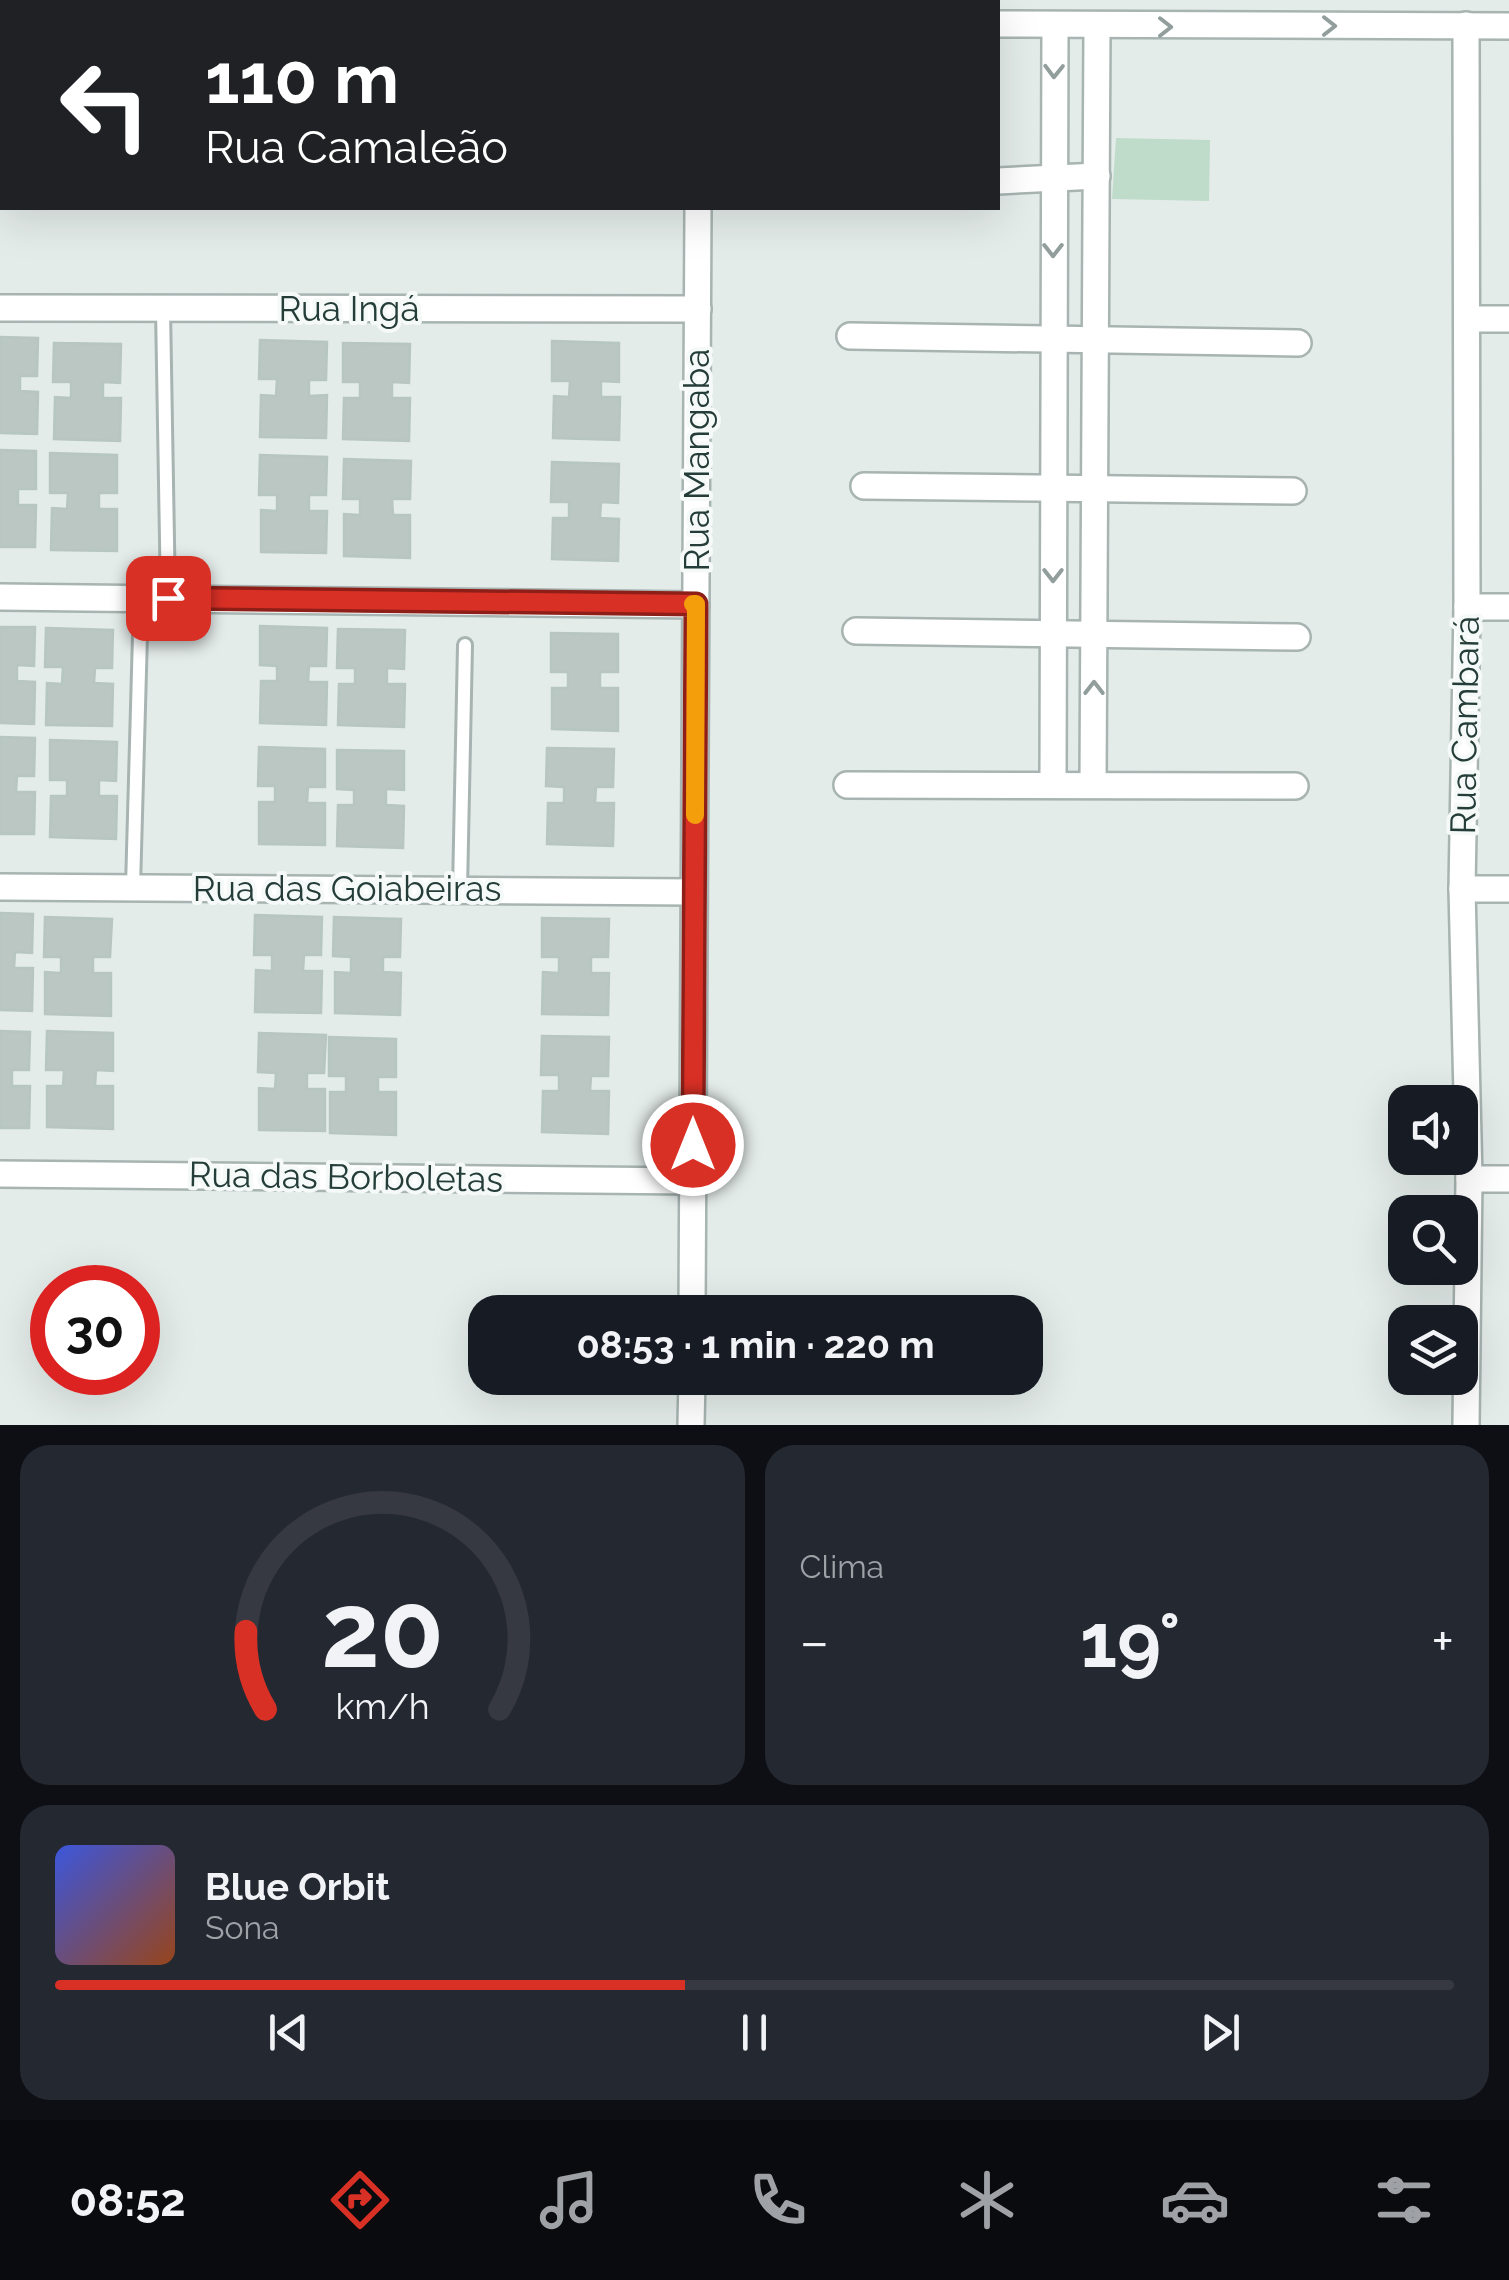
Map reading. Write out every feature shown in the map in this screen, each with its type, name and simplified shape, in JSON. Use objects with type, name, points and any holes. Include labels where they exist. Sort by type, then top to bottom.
[{"type":"street","points":[[1000,24],[1509,26]]},
{"type":"street","points":[[1052,786],[1056,25]]},
{"type":"street","name":"Rua Cambará","points":[[1466,25],[1467,607],[1462,889],[1470,1179],[1466,1425]]},
{"type":"street","points":[[1093,786],[1097,26]]},
{"type":"street","points":[[1000,180],[1097,176]]},
{"type":"street","name":"Rua Mangaba","points":[[692,1295],[698,210]]},
{"type":"street","name":"Rua Ingá","points":[[0,308],[698,309]]},
{"type":"street","points":[[1467,319],[1509,319]]},
{"type":"street","points":[[850,336],[1298,343]]},
{"type":"street","points":[[864,486],[1293,490]]},
{"type":"street","points":[[0,597],[696,604]]},
{"type":"street","points":[[1467,607],[1509,607]]},
{"type":"street","points":[[856,631],[1297,638]]},
{"type":"street","points":[[847,785],[1295,786]]},
{"type":"street","name":"Rua das Goiabeiras","points":[[0,888],[694,892]]},
{"type":"street","points":[[1462,889],[1509,890]]},
{"type":"street","name":"Rua das Borboletas","points":[[0,1174],[693,1181]]},
{"type":"street","points":[[1470,1179],[1509,1179]]},
{"type":"street","points":[[691,1425],[692,1395]]},
{"type":"lane","points":[[163,309],[168,598]]},
{"type":"lane","points":[[133,887],[141,599]]},
{"type":"lane","points":[[460,890],[465,645]]},
{"type":"green space","points":[[1116,138],[1210,140],[1209,201],[1112,199]]},
{"type":"building","points":[[0,337],[38,338],[37,376],[20,376],[20,391],[38,392],[37,434],[0,433]]},
{"type":"building","points":[[260,340],[327,342],[326,380],[309,380],[309,396],[327,395],[326,438],[260,437],[261,395],[276,396],[277,379],[259,379]]},
{"type":"building","points":[[552,341],[619,343],[619,382],[601,381],[601,397],[620,397],[619,440],[553,438],[554,396],[569,397],[570,381],[552,381]]},
{"type":"building","points":[[54,343],[121,344],[120,383],[103,382],[103,398],[121,398],[120,441],[54,439],[55,397],[71,398],[71,382],[53,382]]},
{"type":"building","points":[[343,343],[410,344],[409,383],[392,382],[392,398],[410,398],[409,441],[343,439],[344,398],[360,398],[360,382],[343,382]]},
{"type":"building","points":[[0,450],[36,451],[36,489],[18,489],[18,505],[36,505],[35,547],[0,547]]},
{"type":"building","points":[[50,453],[117,455],[117,493],[99,493],[99,509],[117,509],[117,551],[51,550],[52,508],[67,509],[68,493],[50,493]]},
{"type":"building","points":[[260,455],[327,457],[326,495],[309,495],[309,511],[327,511],[326,553],[261,552],[261,510],[277,511],[277,495],[259,495]]},
{"type":"building","points":[[344,459],[411,461],[410,499],[392,499],[393,515],[410,515],[410,558],[344,556],[344,514],[360,515],[360,499],[343,499]]},
{"type":"building","points":[[552,462],[619,464],[618,503],[601,502],[600,518],[619,519],[618,561],[552,559],[553,518],[569,518],[569,502],[551,502]]},
{"type":"building","points":[[260,626],[327,628],[326,666],[309,666],[308,682],[327,682],[326,725],[260,723],[261,681],[277,681],[277,666],[260,665]]},
{"type":"building","points":[[0,627],[35,627],[34,666],[17,665],[17,681],[35,682],[34,724],[0,723]]},
{"type":"building","points":[[46,628],[113,630],[112,668],[95,668],[94,683],[113,684],[112,726],[46,725],[47,683],[62,684],[63,667],[45,667]]},
{"type":"building","points":[[338,629],[405,630],[404,669],[387,668],[387,684],[405,684],[404,727],[338,725],[339,684],[355,684],[355,668],[337,668]]},
{"type":"building","points":[[551,633],[618,634],[618,672],[600,672],[600,688],[618,688],[618,731],[552,729],[552,688],[568,688],[568,672],[551,672]]},
{"type":"building","points":[[0,737],[35,738],[34,776],[17,776],[16,792],[35,792],[34,834],[0,834]]},
{"type":"building","points":[[50,740],[117,742],[116,781],[99,780],[99,796],[117,796],[116,839],[50,837],[51,796],[67,796],[67,780],[50,780]]},
{"type":"building","points":[[259,747],[325,749],[325,787],[308,787],[307,803],[325,803],[325,845],[259,844],[259,802],[275,802],[275,786],[258,786]]},
{"type":"building","points":[[547,748],[614,749],[613,787],[596,787],[595,803],[614,803],[613,846],[547,844],[548,803],[564,803],[564,787],[546,786]]},
{"type":"building","points":[[337,750],[404,751],[404,790],[386,789],[386,805],[404,806],[403,848],[337,846],[338,805],[354,805],[354,790],[337,789]]},
{"type":"building","points":[[0,913],[33,914],[32,953],[15,952],[14,968],[33,968],[32,1011],[0,1010]]},
{"type":"building","points":[[255,915],[322,917],[321,955],[304,955],[303,971],[322,971],[321,1013],[255,1012],[256,970],[272,971],[272,955],[254,955]]},
{"type":"building","points":[[45,917],[112,919],[110,957],[93,957],[93,973],[111,973],[111,1016],[45,1014],[45,972],[61,973],[61,957],[44,957]]},
{"type":"building","points":[[334,917],[401,919],[400,957],[383,957],[383,972],[401,973],[400,1015],[335,1013],[335,972],[351,973],[351,957],[333,956]]},
{"type":"building","points":[[542,918],[609,919],[608,957],[591,957],[591,973],[609,973],[608,1015],[542,1014],[543,972],[559,973],[559,957],[542,957]]},
{"type":"building","points":[[0,1031],[30,1032],[29,1070],[12,1070],[12,1086],[30,1086],[29,1128],[0,1128]]},
{"type":"building","points":[[47,1031],[113,1033],[113,1071],[96,1070],[95,1086],[113,1086],[113,1129],[47,1127],[47,1086],[63,1086],[64,1070],[46,1070]]},
{"type":"building","points":[[259,1033],[326,1035],[324,1073],[307,1073],[307,1089],[325,1089],[325,1131],[259,1130],[259,1088],[275,1089],[276,1073],[258,1072]]},
{"type":"building","points":[[542,1036],[609,1037],[608,1076],[591,1076],[590,1091],[609,1091],[608,1134],[542,1132],[543,1091],[559,1091],[559,1075],[541,1075]]},
{"type":"building","points":[[329,1037],[396,1039],[396,1077],[378,1077],[378,1092],[396,1092],[396,1135],[330,1133],[330,1092],[346,1092],[346,1076],[329,1076]]},
{"type":"slow traffic","points":[[693,604],[695,815]]},
{"type":"route","points":[[168,598],[696,604],[693,1145]]}]
